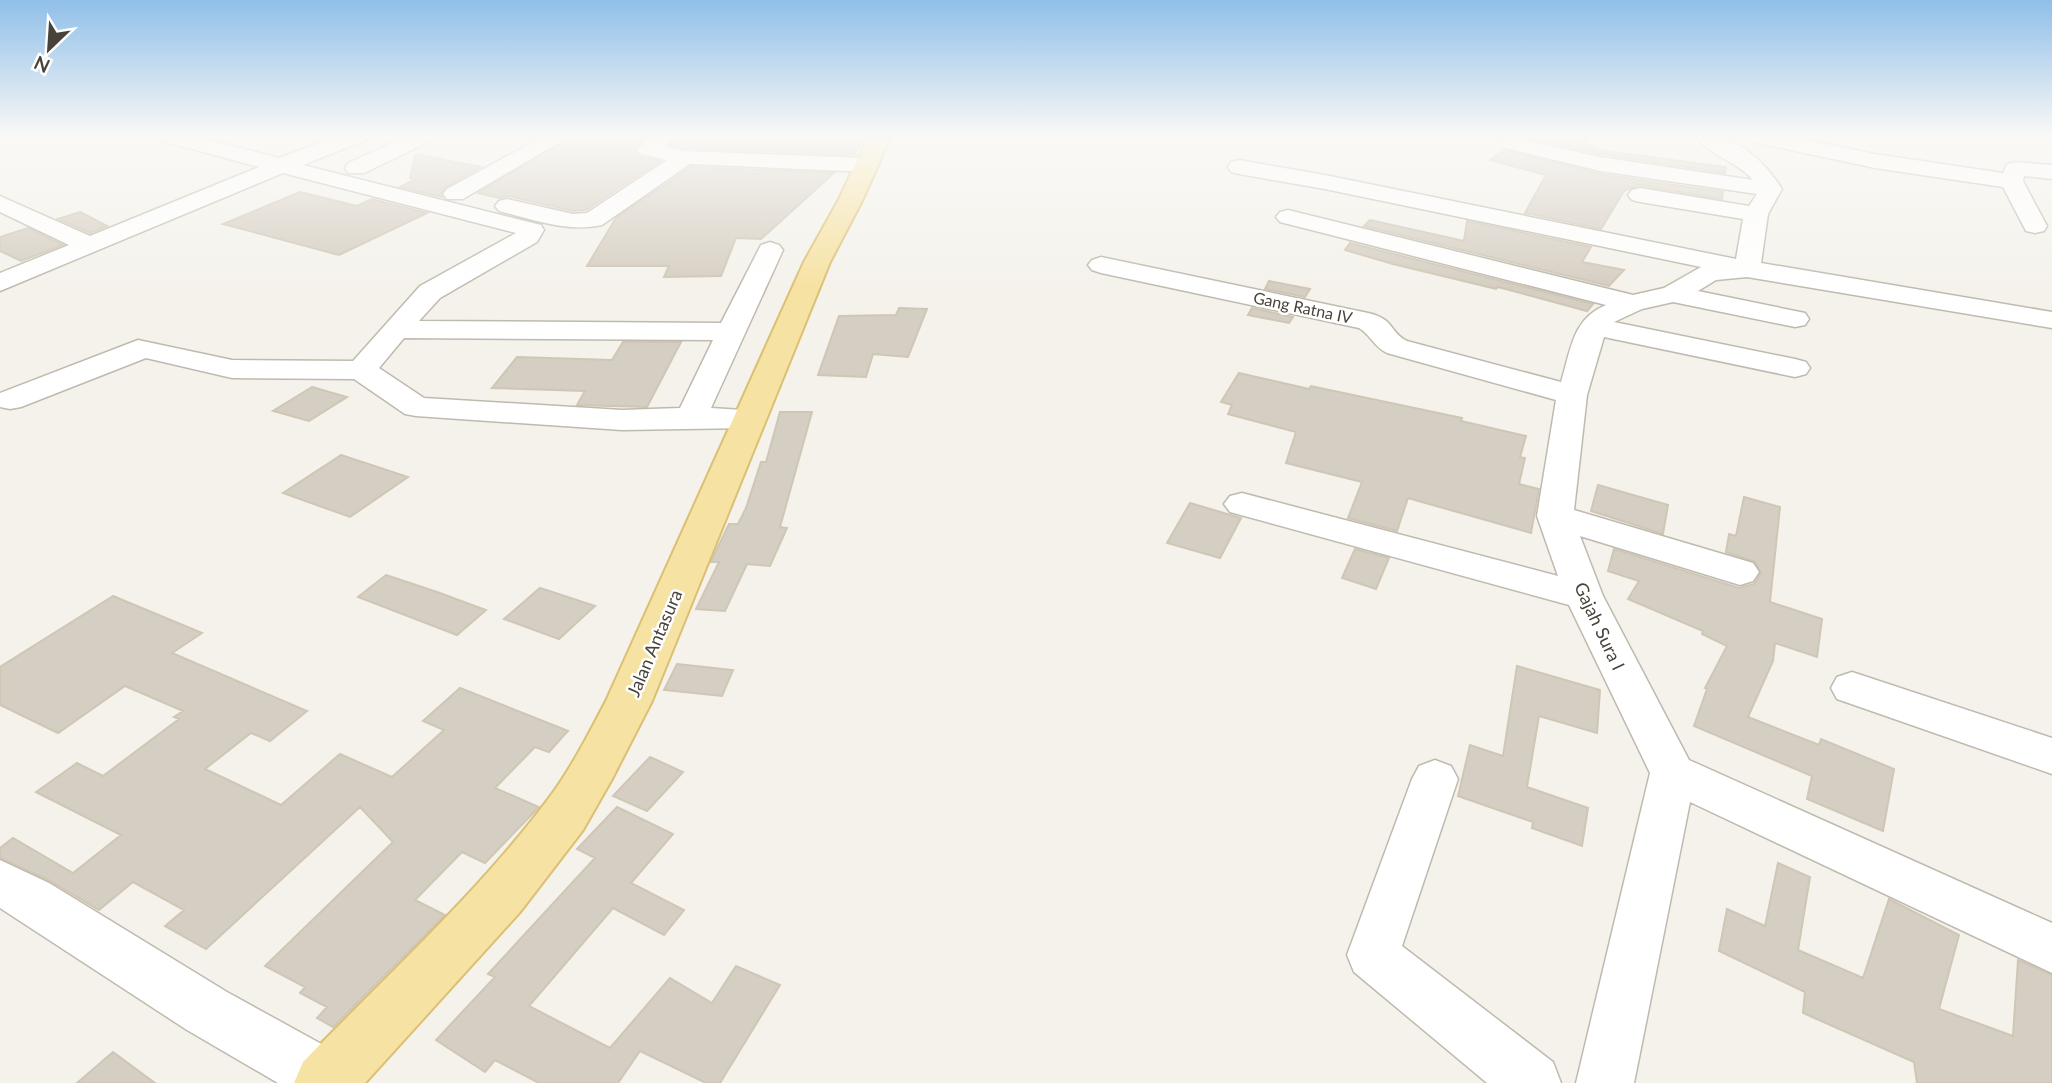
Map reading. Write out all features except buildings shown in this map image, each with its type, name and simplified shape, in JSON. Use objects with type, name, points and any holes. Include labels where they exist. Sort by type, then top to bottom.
[{"type":"main road","name":"Jalan Antasura","points":[[328,1082],[501,895],[565,815],[595,766],[629,701],[748,418],[817,262],[855,187]]},
{"type":"street","points":[[0,283],[235,187]]},
{"type":"street","points":[[361,370],[430,292],[528,237],[532,230],[380,187]]},
{"type":"street","points":[[426,187],[573,221],[593,220],[642,187]]},
{"type":"street","points":[[454,194],[468,187]]},
{"type":"street","points":[[1351,187],[1747,269],[2052,320]]},
{"type":"street","points":[[1747,269],[1756,215],[1771,189],[1754,187]]},
{"type":"street","points":[[2015,187],[2035,226]]},
{"type":"street","points":[[1614,190],[1756,215]]},
{"type":"street","points":[[0,203],[91,246]]},
{"type":"street","points":[[1288,217],[1633,303]]},
{"type":"street","points":[[691,417],[770,250]]},
{"type":"street","points":[[0,260],[27,273]]},
{"type":"street","name":"Gang Ratna IV","points":[[1101,265],[1367,321],[1381,329],[1385,341],[1397,347],[1572,395]]},
{"type":"street","points":[[1747,269],[1709,273],[1673,295],[1633,303],[1601,317],[1593,326],[1795,368]]},
{"type":"street","points":[[1673,295],[1795,319]]},
{"type":"street","name":"Gajah Sura I","points":[[1593,326],[1572,395],[1555,516],[1584,596],[1673,773]]},
{"type":"street","points":[[395,330],[612,329],[733,332]]},
{"type":"street","points":[[10,400],[138,349],[146,349],[232,369],[361,370],[416,407],[622,420],[748,418]]},
{"type":"street","points":[[1242,504],[1584,596]]},
{"type":"street","points":[[1555,516],[1740,572]]},
{"type":"street","points":[[1852,688],[2052,756]]},
{"type":"street","points":[[1605,1083],[1673,773],[2052,949]]},
{"type":"street","points":[[1435,779],[1373,956],[1532,1083]]},
{"type":"street","points":[[0,882],[207,1011],[328,1082]]}]
